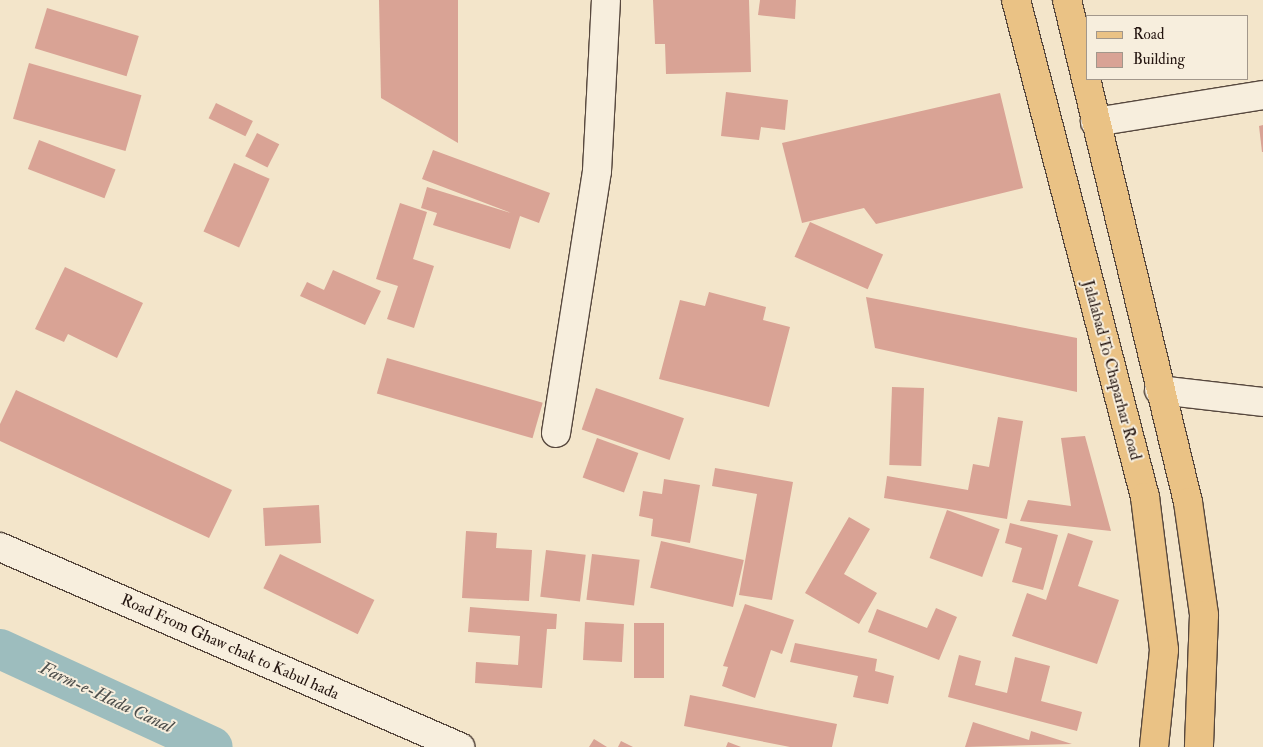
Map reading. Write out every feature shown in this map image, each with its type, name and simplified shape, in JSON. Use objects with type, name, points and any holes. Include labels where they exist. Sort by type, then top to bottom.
[{"type":"main road","name":"Jalalabad To Chaparhar Road","points":[[1016,0],[1144,496],[1164,650],[1154,747]]},
{"type":"main road","points":[[1066,0],[1159,390],[1188,502],[1204,615],[1199,747]]},
{"type":"street","points":[[556,433],[597,171],[606,0]]},
{"type":"street","points":[[1095,122],[1263,95]]},
{"type":"street","points":[[1159,390],[1263,402]]},
{"type":"street","name":"Road From Ghaw chak to Kabul hada","points":[[0,547],[460,747]]},
{"type":"building","points":[[379,0],[458,0],[458,143],[381,98]]},
{"type":"building","points":[[653,0],[749,0],[751,72],[666,74],[665,44],[655,44]]},
{"type":"building","points":[[760,0],[796,0],[795,19],[758,15]]},
{"type":"building","points":[[47,8],[139,36],[127,76],[35,48]]},
{"type":"building","points":[[29,63],[141,95],[125,151],[13,119]]},
{"type":"building","points":[[726,92],[788,100],[785,130],[761,127],[759,140],[721,136]]},
{"type":"building","points":[[1000,93],[1023,188],[876,224],[864,208],[802,223],[782,143]]},
{"type":"building","points":[[216,103],[253,121],[245,136],[209,118]]},
{"type":"building","points":[[1263,125],[1263,152],[1262,152],[1259,126]]},
{"type":"building","points":[[257,133],[279,144],[267,168],[245,156]]},
{"type":"building","points":[[39,140],[116,169],[104,198],[28,169]]},
{"type":"building","points":[[433,150],[550,193],[539,223],[520,216],[510,249],[433,225],[437,213],[421,208],[427,187],[511,213],[422,179]]},
{"type":"building","points":[[234,163],[270,179],[239,247],[203,232]]},
{"type":"building","points":[[400,203],[427,212],[413,259],[434,266],[414,328],[387,319],[398,286],[376,279]]},
{"type":"building","points":[[810,222],[883,255],[868,289],[795,257]]},
{"type":"building","points":[[65,267],[143,303],[117,358],[68,334],[64,342],[35,329]]},
{"type":"building","points":[[333,270],[381,291],[365,325],[300,296],[307,282],[324,290]]},
{"type":"building","points":[[709,292],[766,307],[763,320],[790,327],[769,407],[659,379],[680,300],[705,306]]},
{"type":"building","points":[[866,297],[1077,338],[1077,392],[875,348]]},
{"type":"building","points":[[387,358],[543,403],[533,438],[377,394]]},
{"type":"building","points":[[892,387],[924,388],[921,466],[889,465]]},
{"type":"building","points":[[596,388],[684,418],[670,460],[582,430]]},
{"type":"building","points":[[16,390],[232,490],[209,538],[0,441],[0,424]]},
{"type":"building","points":[[998,417],[1023,421],[1007,519],[884,498],[887,476],[968,490],[973,464],[989,467]]},
{"type":"building","points":[[1085,436],[1111,531],[1020,521],[1028,500],[1071,506],[1061,438]]},
{"type":"building","points":[[597,438],[638,453],[624,493],[583,477]]},
{"type":"building","points":[[715,468],[793,482],[772,600],[739,595],[757,494],[712,486]]},
{"type":"building","points":[[664,479],[700,485],[690,543],[651,536],[653,519],[639,516],[643,491],[662,494]]},
{"type":"building","points":[[319,505],[321,543],[265,546],[263,508]]},
{"type":"building","points":[[947,510],[1000,529],[982,577],[930,558]]},
{"type":"building","points":[[849,517],[870,529],[844,574],[877,593],[859,624],[805,593]]},
{"type":"building","points":[[1010,523],[1058,535],[1043,590],[1012,582],[1022,548],[1005,543]]},
{"type":"building","points":[[466,531],[497,533],[496,548],[532,550],[529,601],[462,598]]},
{"type":"building","points":[[1068,533],[1093,541],[1078,586],[1119,600],[1097,664],[1012,636],[1027,593],[1046,600]]},
{"type":"building","points":[[661,541],[744,560],[733,607],[650,588]]},
{"type":"building","points":[[546,550],[586,555],[580,602],[540,597]]},
{"type":"building","points":[[280,554],[374,600],[358,634],[263,588]]},
{"type":"building","points":[[592,554],[640,560],[634,606],[586,600]]},
{"type":"building","points":[[745,604],[794,620],[782,654],[771,650],[755,698],[722,686],[728,667],[723,666]]},
{"type":"building","points":[[470,607],[557,614],[556,629],[547,629],[542,688],[475,683],[476,662],[518,665],[520,636],[468,632]]},
{"type":"building","points":[[936,608],[957,617],[939,660],[868,632],[877,609],[927,628]]},
{"type":"building","points":[[585,622],[624,624],[622,662],[583,660]]},
{"type":"building","points":[[634,623],[664,623],[664,678],[634,678]]},
{"type":"building","points":[[795,643],[877,659],[875,671],[894,676],[888,704],[853,697],[858,676],[790,662]]},
{"type":"building","points":[[959,655],[981,661],[975,685],[1007,693],[1015,657],[1050,666],[1041,701],[1082,712],[1077,731],[948,697]]},
{"type":"building","points":[[690,695],[837,724],[832,747],[790,747],[684,726]]},
{"type":"building","points":[[973,722],[1029,740],[1031,731],[1072,744],[965,747]]},
{"type":"building","points":[[594,739],[607,747],[589,747]]},
{"type":"building","points":[[621,741],[633,747],[618,747]]},
{"type":"building","points":[[728,742],[741,747],[726,747]]},
{"type":"waterway","name":"Farm-e-Hada Canal","points":[[0,649],[213,747]]}]
